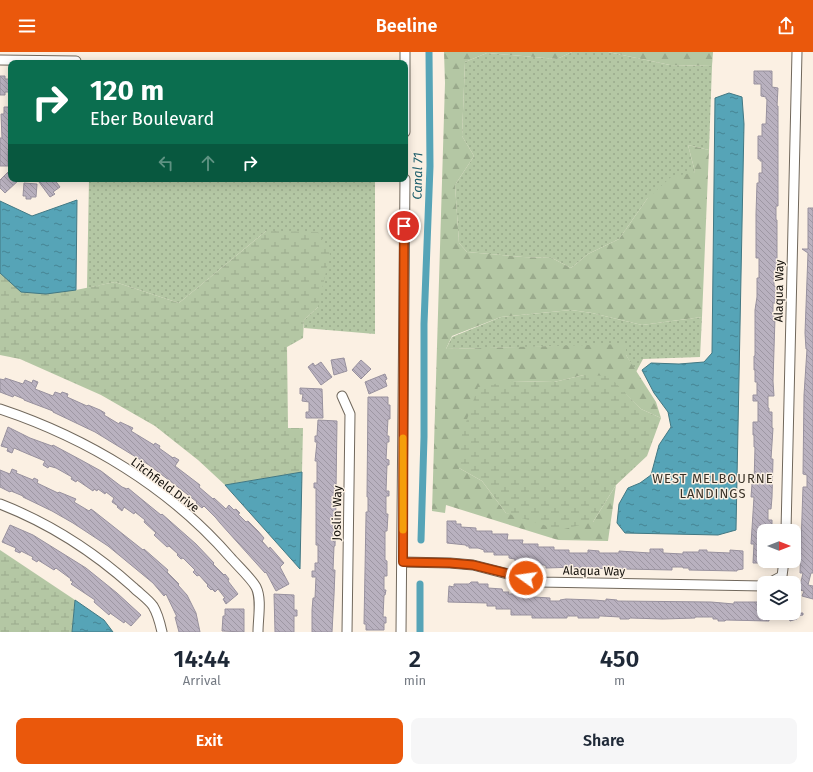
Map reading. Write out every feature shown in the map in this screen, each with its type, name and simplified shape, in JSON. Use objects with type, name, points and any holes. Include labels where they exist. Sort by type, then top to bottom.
[{"type":"street","name":"Alaqua Way","points":[[786,524],[797,52]]},
{"type":"street","points":[[401,632],[403,562],[405,182]]},
{"type":"street","name":"Joslin Way","points":[[342,396],[350,414],[347,632]]},
{"type":"street","name":"Litchfield Drive","points":[[0,409],[28,418],[82,442],[136,475],[177,506],[221,547],[256,586],[259,597],[258,632]]},
{"type":"street","points":[[0,504],[50,527],[88,551],[125,580],[152,605],[158,617],[162,632]]},
{"type":"street","name":"Alaqua Way","points":[[403,562],[473,565],[539,582],[757,586]]},
{"type":"green space","points":[[444,52],[572,52],[557,59],[487,53],[465,62],[462,136],[474,156],[455,185],[459,243],[467,252],[552,258],[571,268],[588,254],[619,239],[647,199],[671,177],[695,172],[688,145],[709,150],[702,317],[642,325],[592,313],[571,310],[501,317],[452,336],[446,349],[626,344],[626,355],[656,402],[661,418],[641,409],[626,394],[584,375],[554,382],[511,381],[459,468],[482,481],[506,513],[593,522],[616,485],[608,541],[558,540],[446,505],[445,513],[432,511],[445,83]]},
{"type":"green space","points":[[572,52],[608,52],[670,65],[712,66],[709,150],[688,145],[695,172],[647,199],[619,239],[588,254],[571,268],[552,258],[467,252],[459,243],[455,185],[474,156],[462,136],[465,62],[487,53],[557,59]]},
{"type":"green space","points":[[608,52],[713,52],[712,66],[670,65]]},
{"type":"green space","points":[[89,182],[375,182],[375,334],[304,328],[304,320],[318,307],[266,231],[179,303],[115,282],[87,288]]},
{"type":"green space","points":[[266,231],[318,232],[330,254],[318,307],[304,320],[303,338],[287,347],[288,428],[303,428],[302,472],[225,485],[198,460],[155,426],[101,395],[20,359],[0,355],[0,273],[8,279],[76,290],[115,282],[179,303]]},
{"type":"green space","points":[[571,310],[592,313],[642,325],[702,317],[700,357],[643,359],[636,372],[626,355],[626,345],[446,349],[452,337],[501,317]]},
{"type":"green space","points":[[584,375],[609,376],[641,409],[661,418],[647,456],[616,485],[593,522],[560,530],[506,513],[482,481],[459,468],[462,434],[478,387],[511,381],[554,382]]},
{"type":"green space","points":[[0,550],[75,600],[72,632],[0,632]]},
{"type":"water","points":[[729,93],[742,97],[744,124],[736,530],[718,535],[625,533],[617,523],[619,504],[628,488],[640,483],[651,475],[659,445],[671,427],[668,412],[654,393],[642,370],[651,363],[679,364],[704,362],[712,353],[715,98]]},
{"type":"water","points":[[77,200],[76,290],[46,294],[21,292],[0,273],[0,201],[32,216]]},
{"type":"water","points":[[302,472],[300,569],[225,485]]},
{"type":"water","points":[[75,600],[104,620],[113,632],[72,632]]},
{"type":"building","points":[[754,71],[772,71],[772,87],[778,88],[778,206],[776,206],[777,271],[776,275],[774,275],[776,303],[773,303],[773,314],[775,317],[774,396],[768,396],[768,408],[769,412],[772,412],[773,428],[771,459],[773,459],[772,497],[771,509],[768,509],[768,520],[772,520],[772,524],[757,524],[757,563],[753,563],[754,544],[751,544],[754,497],[751,497],[752,484],[754,484],[755,447],[753,422],[758,422],[758,401],[753,401],[753,395],[757,395],[754,356],[757,278],[759,278],[759,258],[756,258],[756,214],[757,183],[759,183],[759,173],[762,173],[762,161],[758,159],[758,136],[762,136],[762,124],[766,124],[767,99],[766,97],[761,96],[761,84],[754,84]]},
{"type":"building","points":[[0,76],[5,76],[5,79],[8,79],[8,92],[5,92],[5,95],[0,95]]},
{"type":"building","points":[[4,107],[8,107],[8,166],[0,166],[0,138],[2,138],[1,114],[4,114]]},
{"type":"building","points":[[8,172],[8,182],[17,182],[5,193],[0,188],[0,180]]},
{"type":"building","points":[[39,182],[56,182],[60,187],[53,192],[55,194],[50,197]]},
{"type":"building","points":[[24,183],[37,184],[36,197],[26,199],[26,196],[23,196]]},
{"type":"building","points":[[808,208],[813,208],[813,573],[811,573],[808,585],[813,586],[813,599],[802,596],[804,591],[801,590],[803,573],[800,573],[803,487],[807,487],[807,475],[803,474],[808,253],[802,249],[808,249]]},
{"type":"building","points":[[344,358],[347,371],[334,375],[331,360]]},
{"type":"building","points":[[361,360],[371,369],[361,379],[352,370]]},
{"type":"building","points":[[321,362],[332,377],[321,385],[308,367],[313,363],[315,366]]},
{"type":"building","points":[[385,374],[387,386],[369,394],[365,382]]},
{"type":"building","points":[[5,378],[23,384],[25,380],[32,383],[33,380],[38,382],[35,389],[53,396],[55,392],[68,394],[67,397],[100,410],[105,413],[104,415],[119,424],[120,422],[133,428],[131,431],[154,445],[155,443],[160,446],[159,448],[173,458],[174,457],[179,460],[175,466],[200,485],[199,487],[226,509],[229,505],[234,510],[236,509],[240,513],[238,514],[246,522],[248,521],[258,531],[264,538],[262,541],[269,549],[270,547],[284,563],[280,567],[289,584],[276,591],[266,572],[265,573],[204,506],[202,508],[196,503],[197,502],[149,465],[95,432],[53,411],[14,395],[13,397],[0,392],[0,379],[5,380]]},
{"type":"building","points":[[300,388],[322,389],[323,418],[306,418],[306,412],[309,412],[309,402],[302,401],[303,394],[300,394]]},
{"type":"building","points":[[368,397],[388,397],[388,405],[390,405],[390,419],[388,419],[387,436],[389,436],[389,442],[387,442],[386,459],[389,460],[389,465],[387,465],[386,491],[389,491],[389,496],[386,496],[386,514],[388,514],[387,531],[385,531],[385,560],[387,561],[387,576],[384,576],[384,590],[386,590],[384,595],[383,617],[386,617],[386,623],[384,623],[384,630],[366,630],[366,624],[364,624],[366,512],[368,512]]},
{"type":"building","points":[[318,420],[337,421],[336,490],[334,490],[334,501],[336,501],[333,570],[335,570],[332,632],[312,632],[312,610],[313,598],[315,598],[316,577],[312,577],[312,571],[315,571],[315,563],[318,563],[318,545],[316,545],[316,488],[314,488],[314,483],[317,483],[317,461],[315,461],[317,442],[315,442],[315,436],[317,436]]},
{"type":"building","points":[[8,427],[30,438],[52,446],[53,445],[101,471],[122,487],[128,488],[161,515],[162,514],[196,544],[214,563],[213,564],[224,575],[225,574],[229,579],[228,581],[238,594],[226,604],[223,599],[225,598],[218,589],[215,592],[212,589],[211,590],[199,575],[197,576],[193,572],[195,570],[183,558],[181,559],[169,546],[167,547],[154,535],[156,533],[144,522],[145,520],[135,512],[134,514],[124,507],[122,511],[112,502],[114,498],[106,492],[105,494],[98,489],[97,491],[94,489],[93,491],[77,480],[76,482],[71,479],[72,477],[56,468],[49,466],[48,468],[43,465],[45,461],[14,448],[12,453],[7,451],[8,448],[1,446]]},
{"type":"building","points":[[12,469],[17,471],[16,473],[33,480],[34,478],[38,480],[37,483],[58,493],[59,492],[76,499],[74,502],[89,511],[91,509],[143,550],[144,549],[168,570],[167,572],[187,595],[196,613],[200,632],[179,632],[175,617],[177,617],[166,594],[164,596],[153,583],[108,546],[52,511],[23,496],[0,487],[0,470],[10,474]]},
{"type":"building","points":[[447,521],[456,521],[456,524],[461,524],[461,527],[476,528],[476,531],[492,531],[492,534],[508,534],[507,540],[523,540],[522,544],[538,544],[538,547],[554,547],[554,550],[569,550],[569,553],[588,553],[588,550],[599,551],[599,553],[619,553],[619,551],[650,553],[650,549],[663,549],[663,553],[683,554],[683,552],[699,552],[699,550],[707,550],[707,552],[730,553],[730,550],[743,551],[743,569],[737,571],[689,570],[689,568],[683,567],[672,567],[672,570],[576,567],[546,568],[544,565],[531,565],[531,563],[525,561],[515,561],[515,559],[509,558],[509,555],[494,555],[494,552],[484,552],[484,550],[469,548],[469,546],[466,545],[447,543]]},
{"type":"building","points":[[10,525],[33,535],[86,568],[141,615],[131,626],[125,621],[124,623],[110,613],[109,615],[94,602],[95,600],[71,584],[73,582],[70,580],[71,579],[56,568],[54,570],[38,560],[37,562],[32,559],[33,557],[21,551],[20,553],[15,551],[16,548],[2,542]]},
{"type":"building","points":[[471,582],[478,582],[478,584],[488,584],[488,588],[502,589],[503,592],[509,592],[508,594],[525,594],[525,596],[550,598],[550,601],[560,601],[566,599],[606,601],[606,599],[617,601],[711,602],[734,604],[734,602],[757,602],[757,620],[769,621],[718,621],[718,619],[713,619],[713,617],[620,619],[620,617],[599,616],[599,618],[578,618],[578,616],[567,616],[567,618],[532,618],[532,615],[511,615],[511,609],[496,609],[496,606],[487,606],[487,603],[448,602],[449,586],[454,587],[454,584],[469,584]]},
{"type":"building","points":[[274,594],[294,595],[294,610],[297,610],[297,616],[294,616],[294,632],[275,632]]},
{"type":"building","points":[[225,609],[244,609],[244,632],[222,631]]},
{"type":"waterway","name":"Canal 71","points":[[421,540],[424,437],[424,324],[430,166],[429,52]]},
{"type":"waterway","name":"Canal 71","points":[[420,584],[420,632]]},
{"type":"slow traffic","points":[[403,438],[403,530]]},
{"type":"district","name":"WEST MELBOURNE LANDINGS","points":[[713,486]]},
{"type":"route","points":[[404,226],[403,562],[473,565],[526,578]]}]
